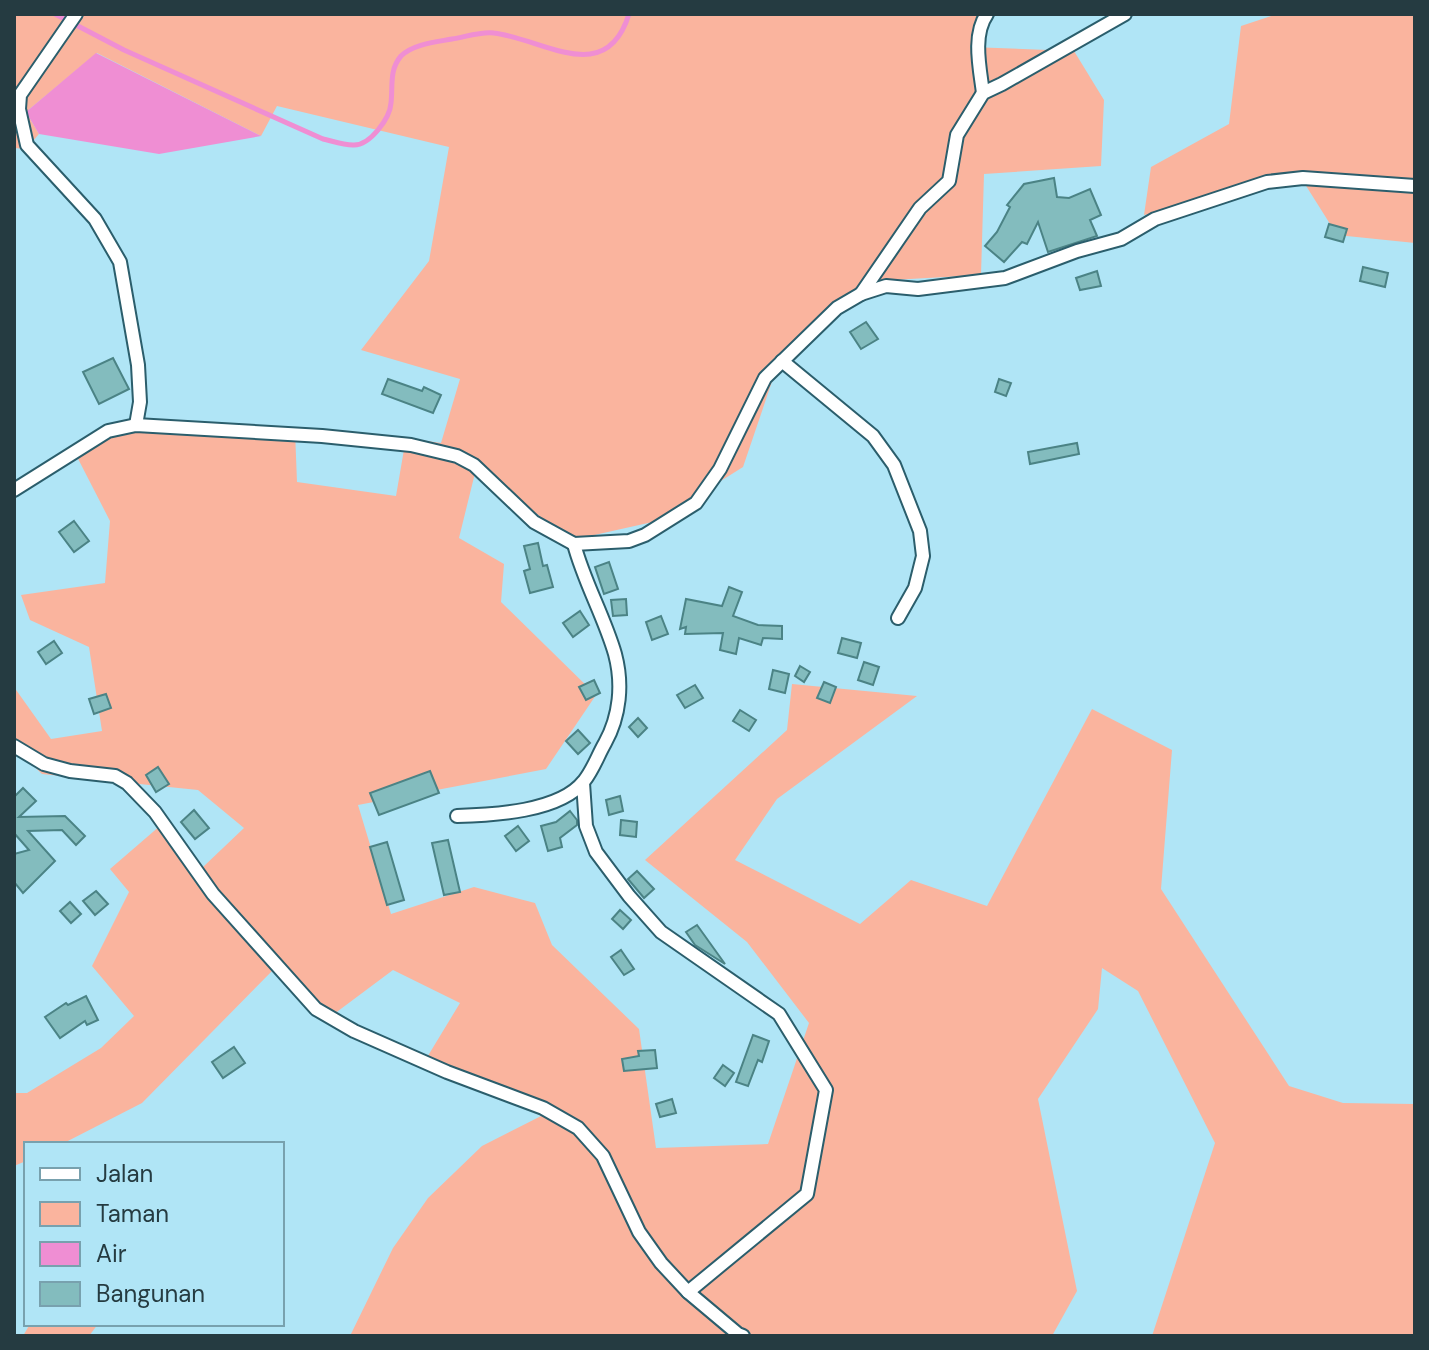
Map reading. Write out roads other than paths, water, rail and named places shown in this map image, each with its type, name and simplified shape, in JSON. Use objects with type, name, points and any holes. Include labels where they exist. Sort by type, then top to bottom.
[{"type":"street","points":[[76,14],[20,95],[19,109],[27,145],[95,219],[120,262],[138,365],[140,402],[136,425]]},
{"type":"street","points":[[983,93],[979,43],[987,14]]},
{"type":"street","points":[[861,294],[920,208],[949,181],[957,135],[983,93],[1125,14]]},
{"type":"street","points":[[14,490],[108,431],[136,425],[352,439],[411,445],[457,456],[474,465],[534,522],[574,544],[629,541],[645,535],[696,503],[720,469],[765,378],[837,308],[861,294],[886,286],[918,289],[1005,278],[1077,251],[1121,239],[1155,219],[1267,182],[1303,178],[1415,186]]},
{"type":"street","points":[[782,361],[873,436],[894,465],[920,531],[923,556],[915,588],[898,618]]},
{"type":"street","points":[[457,816],[510,814],[558,800],[583,783],[609,735],[620,699],[615,654],[582,573],[574,544]]},
{"type":"street","points":[[14,746],[44,764],[70,771],[115,776],[127,783],[155,812],[213,894],[316,1009],[354,1031],[447,1072],[543,1108],[578,1128],[603,1156],[639,1232],[661,1263],[688,1292],[743,1336]]},
{"type":"street","points":[[583,783],[586,826],[596,852],[629,896],[661,932],[779,1014],[826,1090],[807,1194],[688,1292]]},
{"type":"water","points":[[96,53],[261,136],[159,154],[39,134],[26,112]]},
{"type":"waterway","points":[[55,14],[124,50],[323,139],[353,145],[366,141],[383,123],[390,109],[395,67],[401,56],[412,49],[489,33],[572,54],[589,54],[605,49],[619,36],[629,14]]}]
